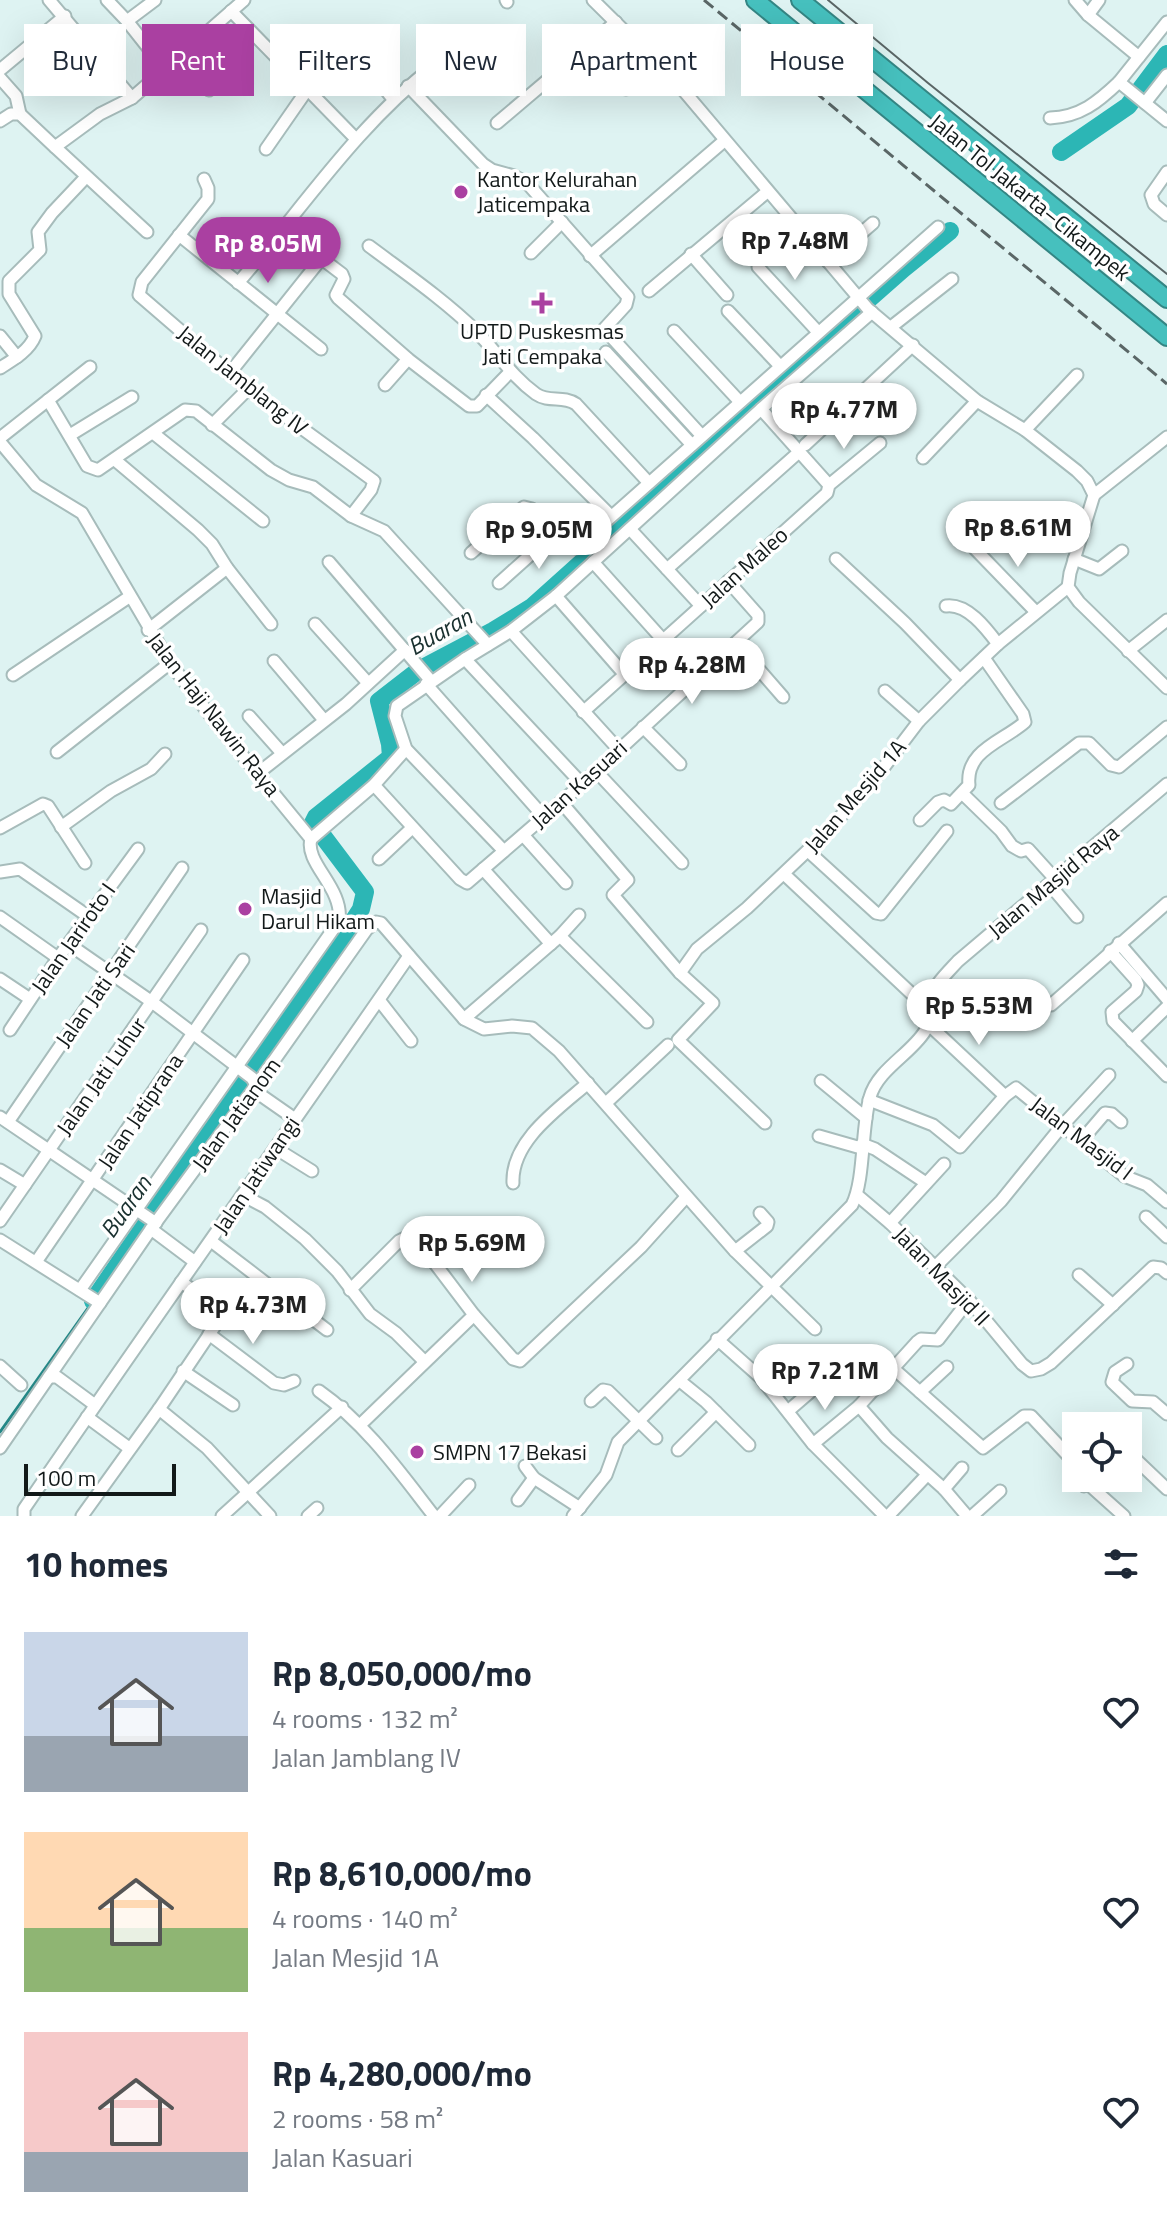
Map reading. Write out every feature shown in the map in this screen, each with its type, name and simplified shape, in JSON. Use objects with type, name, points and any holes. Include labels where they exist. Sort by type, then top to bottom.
[{"type":"highway","name":"Jalan Tol Jakarta–Cikampek","points":[[755,0],[1167,337]]},
{"type":"highway","name":"Jalan Tol Jakarta–Cikampek","points":[[800,0],[1167,299]]},
{"type":"street","points":[[49,0],[132,98]]},
{"type":"street","points":[[107,0],[142,40]]},
{"type":"street","points":[[127,21],[155,0]]},
{"type":"street","points":[[217,24],[244,0]]},
{"type":"street","points":[[1075,0],[1088,15],[1139,57]]},
{"type":"street","points":[[1088,15],[1099,0]]},
{"type":"street","points":[[497,123],[616,22],[596,1]]},
{"type":"street","points":[[231,11],[270,52]]},
{"type":"street","points":[[0,70],[65,16]]},
{"type":"street","points":[[1050,118],[1078,114],[1122,84],[1167,22]]},
{"type":"street","points":[[1143,101],[1167,75]]},
{"type":"street","points":[[0,78],[16,96],[20,114],[147,232]]},
{"type":"street","points":[[238,283],[356,139],[393,99],[416,80]]},
{"type":"street","points":[[1122,84],[1167,121]]},
{"type":"street","points":[[408,86],[483,164],[528,184],[628,297],[626,305],[604,329],[702,436]]},
{"type":"street","points":[[55,147],[100,114],[132,98],[142,89]]},
{"type":"street","points":[[266,149],[303,96]]},
{"type":"street","points":[[313,96],[356,139]]},
{"type":"street","points":[[688,96],[864,304],[977,401],[1025,430],[1082,476],[1094,495]]},
{"type":"street","points":[[0,121],[11,114],[20,114]]},
{"type":"street","points":[[590,256],[724,141]]},
{"type":"street","points":[[1167,172],[1151,195],[1154,204],[1167,215]]},
{"type":"street","points":[[0,368],[17,357],[35,336],[9,294],[9,281],[40,250],[38,232],[86,177]]},
{"type":"street","name":"Jalan Jamblang IV","points":[[204,179],[208,199],[142,282],[139,295],[229,374],[374,481],[371,490],[351,516]]},
{"type":"street","points":[[649,291],[767,192]]},
{"type":"street","points":[[531,253],[562,222]]},
{"type":"street","points":[[828,262],[873,223]]},
{"type":"street","points":[[504,851],[406,749],[395,716],[397,706],[423,675],[465,659],[483,640],[511,631],[556,596],[630,529],[726,430],[761,409],[938,227]]},
{"type":"street","points":[[284,230],[344,277],[336,295],[338,298],[408,359],[469,406],[477,406],[510,372]]},
{"type":"street","points":[[179,235],[321,349]]},
{"type":"street","points":[[369,246],[477,332],[510,372],[538,396],[550,400],[566,398],[576,404],[649,483]]},
{"type":"street","points":[[691,254],[727,295]]},
{"type":"street","points":[[229,374],[321,259]]},
{"type":"street","points":[[758,267],[818,332]]},
{"type":"street","points":[[891,327],[952,279]]},
{"type":"street","points":[[471,553],[524,507],[532,509],[576,548],[702,436],[726,430],[740,402],[818,332],[864,304]]},
{"type":"street","points":[[728,311],[780,366]]},
{"type":"street","points":[[674,331],[740,402]]},
{"type":"street","points":[[0,336],[17,357]]},
{"type":"street","points":[[667,569],[913,345]]},
{"type":"street","points":[[606,352],[692,445]]},
{"type":"street","points":[[385,385],[408,359]]},
{"type":"street","points":[[1,445],[48,400],[90,367]]},
{"type":"street","points":[[1025,430],[1077,375]]},
{"type":"street","points":[[212,425],[248,389]]},
{"type":"street","points":[[486,395],[611,516]]},
{"type":"street","points":[[70,435],[132,397]]},
{"type":"street","points":[[48,400],[83,460],[92,469],[104,468],[190,409],[271,470],[289,480],[313,487],[351,516],[384,531],[483,640]]},
{"type":"street","points":[[923,458],[977,401]]},
{"type":"street","points":[[761,409],[802,448],[829,485]]},
{"type":"street","points":[[153,433],[263,521]]},
{"type":"street","points":[[1164,681],[1128,651],[1068,587],[1094,495],[1167,438]]},
{"type":"street","name":"Jalan Maleo","points":[[583,712],[827,493],[829,485],[880,443]]},
{"type":"street","name":"Jalan Haji Nawin Raya","points":[[1,445],[36,485],[82,513],[170,663],[257,774],[318,833],[310,850],[338,900],[339,921],[247,1076]]},
{"type":"street","points":[[115,460],[198,530],[271,624]]},
{"type":"street","points":[[630,529],[701,606]]},
{"type":"street","points":[[499,583],[556,532]]},
{"type":"street","points":[[975,549],[1036,612]]},
{"type":"street","points":[[1074,559],[1099,569],[1122,551]]},
{"type":"street","points":[[836,559],[960,680]]},
{"type":"street","points":[[329,562],[544,817]]},
{"type":"street","points":[[593,562],[663,640]]},
{"type":"street","points":[[148,630],[226,566]]},
{"type":"street","name":"Jalan Kasuari","points":[[412,828],[467,883],[582,784],[758,622],[758,615],[728,581]]},
{"type":"street","name":"Jalan Mesjid 1A","points":[[680,973],[697,949],[808,851],[881,771],[919,721],[960,680],[998,644],[1068,587]]},
{"type":"street","points":[[556,596],[625,675]]},
{"type":"street","points":[[13,675],[129,597]]},
{"type":"street","points":[[946,606],[957,604],[964,609],[998,644]]},
{"type":"street","points":[[1128,651],[1167,620]]},
{"type":"street","points":[[315,624],[368,683]]},
{"type":"street","points":[[511,631],[619,750]]},
{"type":"street","points":[[736,643],[783,697]]},
{"type":"street","points":[[257,774],[405,650]]},
{"type":"street","points":[[920,820],[938,802],[944,800],[951,804],[963,794],[969,785],[972,764],[982,750],[1025,722],[1023,714],[984,658]]},
{"type":"street","points":[[465,659],[582,784]]},
{"type":"street","points":[[274,661],[324,720]]},
{"type":"street","points":[[57,752],[170,663]]},
{"type":"street","points":[[885,691],[919,721]]},
{"type":"street","points":[[249,716],[281,752]]},
{"type":"street","points":[[643,727],[680,764]]},
{"type":"street","points":[[1001,803],[1079,743],[1089,743],[1111,765],[1119,767],[1167,727]]},
{"type":"street","points":[[318,833],[374,785],[406,749]]},
{"type":"street","points":[[61,827],[111,791],[151,769],[165,754]]},
{"type":"street","points":[[596,771],[682,863]]},
{"type":"street","name":"Jalan Masjid Raya","points":[[928,1002],[940,980],[958,961],[1167,784]]},
{"type":"street","points":[[374,785],[412,828],[379,859]]},
{"type":"street","points":[[963,794],[1012,846],[1021,851],[1028,849],[1077,917]]},
{"type":"street","points":[[561,802],[628,880],[613,895],[680,973],[713,1003],[678,1040],[765,1123]]},
{"type":"street","points":[[0,828],[43,804],[48,806],[85,863]]},
{"type":"street","points":[[808,851],[876,913],[881,914],[947,831]]},
{"type":"street","points":[[523,835],[566,883]]},
{"type":"street","name":"Jalan Jariroto I","points":[[10,1030],[138,849]]},
{"type":"street","name":"Jalan Jati Sari","points":[[4,1119],[182,868]]},
{"type":"street","points":[[0,872],[20,869],[89,917]]},
{"type":"street","points":[[483,869],[647,1022]]},
{"type":"street","points":[[525,1466],[534,1478],[577,1512],[606,1475],[618,1442],[769,1286],[844,1215],[857,1195],[869,1100],[875,1086],[926,1029],[928,1002],[909,992],[784,874]]},
{"type":"street","points":[[1051,1005],[1167,903]]},
{"type":"street","points":[[464,1019],[556,940],[579,915]]},
{"type":"street","points":[[0,917],[58,958]]},
{"type":"street","name":"Jalan Jatianom","points":[[90,1296],[153,1224],[247,1076],[370,924],[381,923],[409,956]]},
{"type":"street","name":"Jalan Jati Luhur","points":[[0,1221],[201,930]]},
{"type":"street","points":[[70,945],[194,1033],[247,1076],[262,1096],[295,1119]]},
{"type":"street","points":[[1114,947],[1167,999]]},
{"type":"street","points":[[1114,947],[1138,985],[1136,991],[1113,1010],[1111,1016],[1167,1076]]},
{"type":"street","points":[[409,956],[464,1019],[484,1029],[512,1026],[532,1028],[559,1051],[735,1251],[815,1329]]},
{"type":"street","name":"Jalan Jatiwangi","points":[[23,1514],[95,1405],[409,956]]},
{"type":"street","name":"Jalan Jatiprana","points":[[36,1262],[243,960]]},
{"type":"street","points":[[0,979],[30,999]]},
{"type":"street","points":[[379,1000],[411,1041]]},
{"type":"street","points":[[1132,1041],[1167,1007]]},
{"type":"street","name":"Jalan Masjid I","points":[[927,1023],[1005,1096],[1013,1088],[1019,1089],[1061,1127],[1124,1176],[1147,1185],[1167,1202]]},
{"type":"street","points":[[606,1103],[668,1045]]},
{"type":"street","points":[[935,1267],[1001,1201],[1061,1127],[1109,1075]]},
{"type":"street","points":[[0,1448],[49,1377],[138,1210],[247,1076]]},
{"type":"street","points":[[821,1081],[866,1118]]},
{"type":"street","points":[[513,1183],[513,1166],[519,1152],[561,1106],[588,1083]]},
{"type":"street","points":[[869,1100],[933,1125],[960,1147],[1005,1096]]},
{"type":"street","points":[[1081,1141],[1105,1113],[1112,1114],[1121,1122]]},
{"type":"street","points":[[4,1119],[138,1210],[195,1262]]},
{"type":"street","points":[[819,1136],[875,1149],[926,1183]]},
{"type":"street","points":[[275,1148],[312,1171]]},
{"type":"street","points":[[890,1223],[944,1164]]},
{"type":"street","points":[[0,1170],[25,1185]]},
{"type":"street","name":"Jalan Masjid II","points":[[857,1195],[969,1300],[1031,1371],[1041,1369],[1113,1305]]},
{"type":"street","points":[[244,1196],[265,1207],[305,1239],[337,1271],[370,1314],[396,1333],[424,1361]]},
{"type":"street","points":[[350,1290],[399,1241],[412,1239],[427,1253],[474,1315],[513,1359],[520,1361],[641,1247],[686,1197]]},
{"type":"street","points":[[735,1251],[767,1226],[768,1222],[760,1213]]},
{"type":"street","points":[[1146,1217],[1167,1237]]},
{"type":"street","points":[[0,1240],[90,1296]]},
{"type":"street","points":[[211,1241],[327,1330]]},
{"type":"street","points":[[1079,1275],[1113,1305],[1153,1267],[1165,1268]]},
{"type":"street","points":[[82,1516],[222,1316],[222,1310],[181,1282]]},
{"type":"street","points":[[813,1444],[859,1406],[918,1341],[938,1340],[969,1300]]},
{"type":"street","points":[[360,1425],[474,1315]]},
{"type":"street","points":[[209,1334],[274,1383],[284,1385],[294,1381]]},
{"type":"street","points":[[717,1339],[761,1378],[813,1444],[886,1516],[927,1475]]},
{"type":"street","points":[[1127,1364],[1115,1372],[1112,1382],[1132,1401],[1153,1402],[1167,1414]]},
{"type":"street","points":[[0,1366],[21,1385]]},
{"type":"street","points":[[920,1392],[947,1367]]},
{"type":"street","points":[[894,1369],[983,1448],[1024,1416],[1031,1416],[1075,1463],[1075,1469],[1070,1473],[1084,1486],[1087,1483],[1124,1516]]},
{"type":"street","points":[[183,1371],[233,1405]]},
{"type":"street","points":[[49,1377],[57,1377],[95,1405]]},
{"type":"street","points":[[680,1381],[749,1445]]},
{"type":"street","points":[[591,1401],[603,1390],[608,1391],[656,1438]]},
{"type":"street","points":[[319,1391],[360,1425],[431,1514],[469,1485]]},
{"type":"street","points":[[788,1411],[810,1392]]},
{"type":"street","points":[[859,1406],[887,1438],[969,1516],[1000,1491]]},
{"type":"street","points":[[222,1516],[342,1407]]},
{"type":"street","points":[[159,1409],[207,1448],[270,1516]]},
{"type":"street","points":[[678,1450],[716,1412]]},
{"type":"street","points":[[87,1417],[129,1448]]},
{"type":"street","points":[[1142,1465],[1167,1489]]},
{"type":"street","points":[[944,1489],[962,1468]]},
{"type":"street","points":[[518,1500],[534,1478]]},
{"type":"waterway","name":"Buaran","points":[[1061,152],[1128,106],[1167,54]]},
{"type":"waterway","name":"Buaran","points":[[352,923],[361,909],[365,892],[313,823],[316,817],[391,757],[379,701],[419,670],[532,607],[689,466],[794,365],[950,231]]},
{"type":"waterway","name":"Buaran","points":[[93,1301],[347,930]]},
{"type":"waterway","name":"Buaran","points":[[0,1432],[93,1301]]},
{"type":"tram line","points":[[828,0],[1167,274]]},
{"type":"railway","points":[[704,0],[1167,384]]},
{"type":"place","name":"Kantor Kelurahan Jaticempaka","points":[[461,192]]},
{"type":"place","name":"UPTD Puskesmas Jati Cempaka","points":[[542,303]]},
{"type":"place","name":"Masjid Darul Hikam","points":[[245,909]]},
{"type":"place","name":"SMPN 17 Bekasi","points":[[417,1452]]}]
